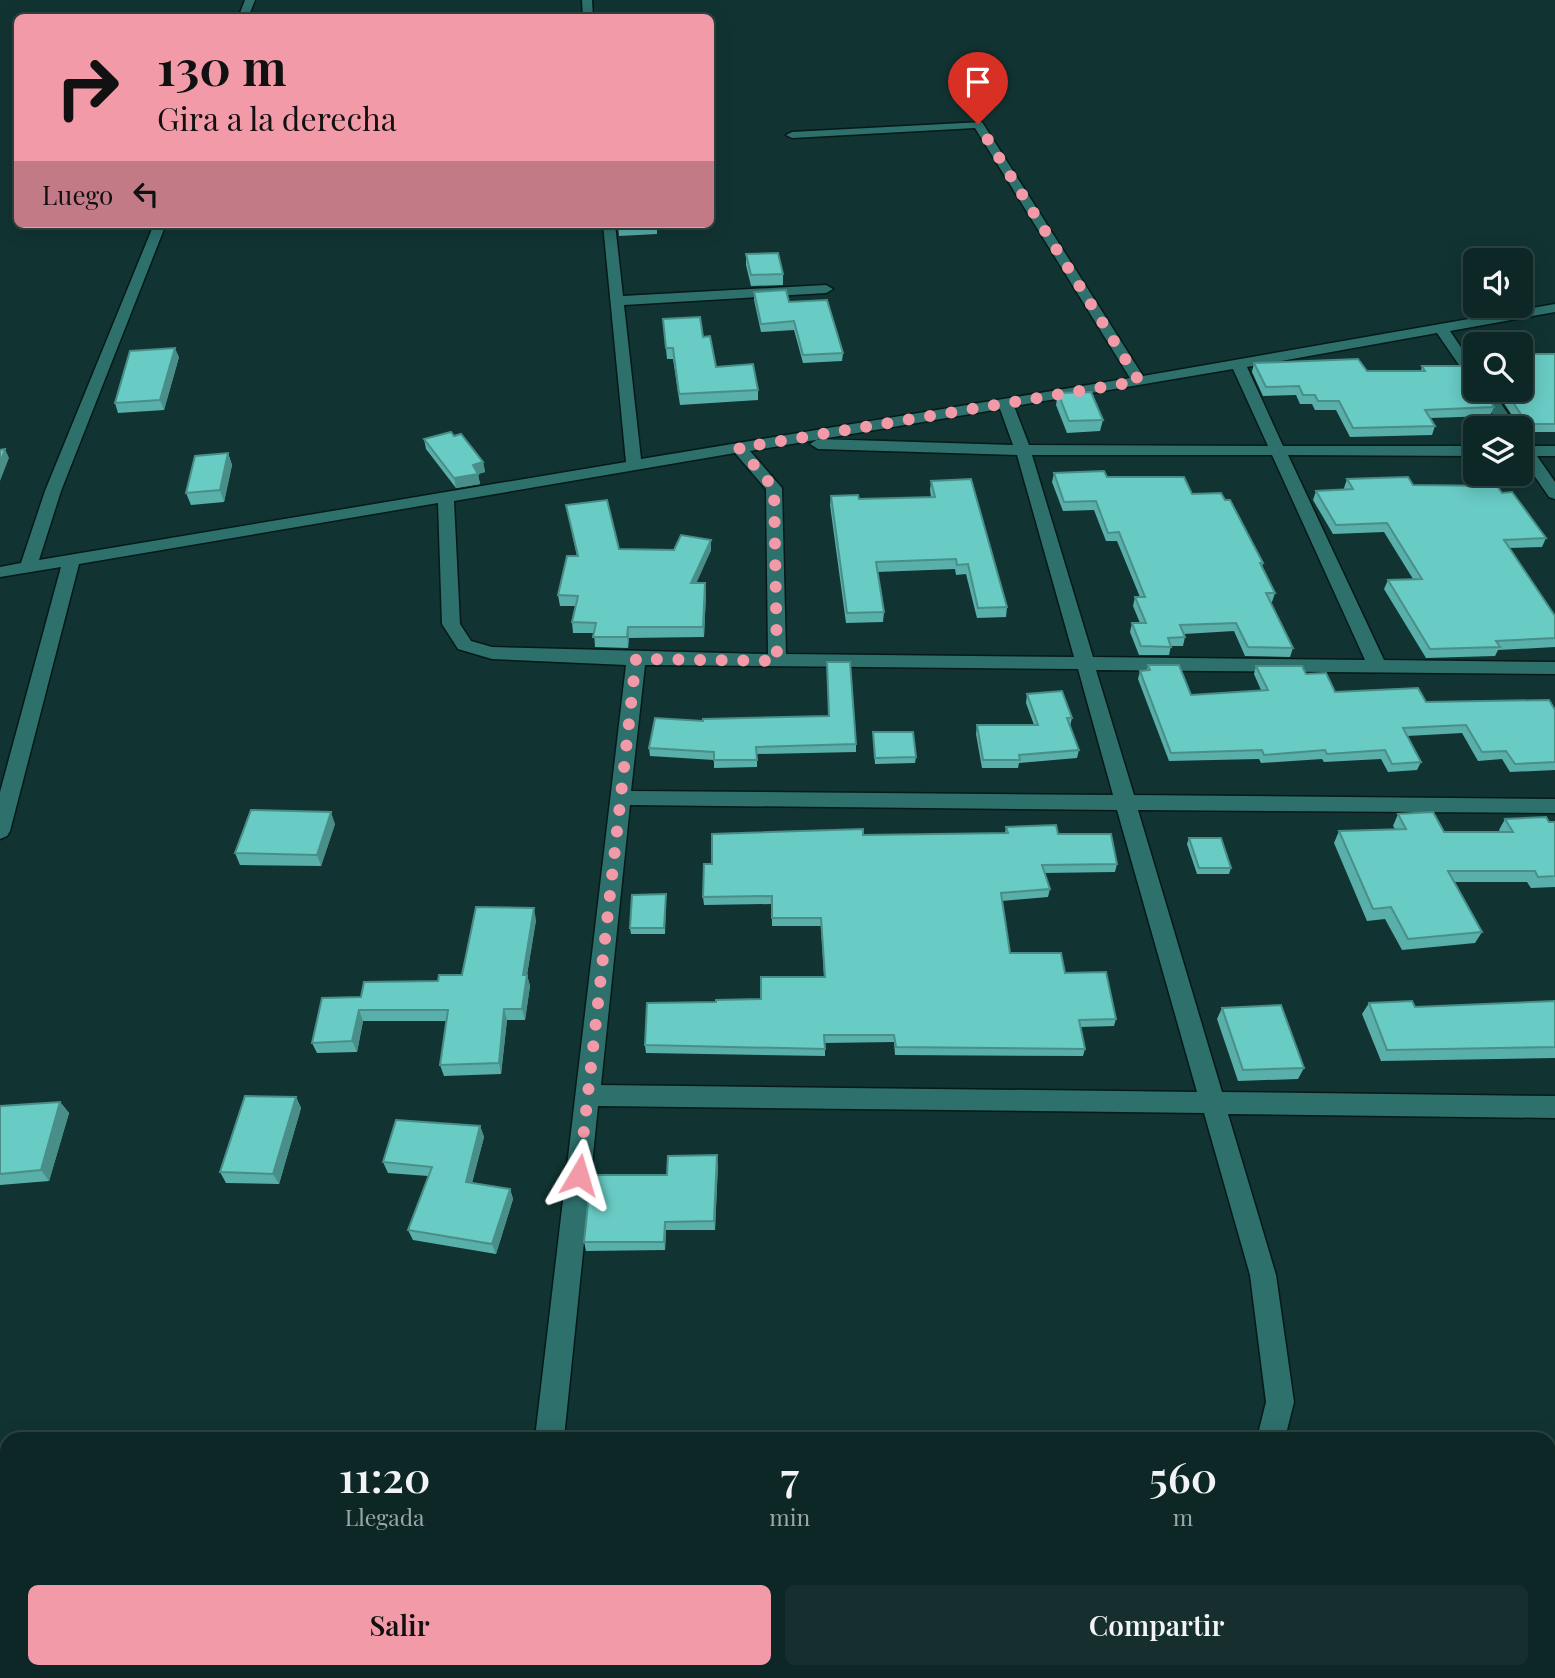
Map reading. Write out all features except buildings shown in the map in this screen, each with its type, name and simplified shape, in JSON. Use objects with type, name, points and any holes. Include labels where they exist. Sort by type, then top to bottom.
[{"type":"street","points":[[792,135],[978,124],[1139,381]]},
{"type":"street","points":[[28,568],[53,491],[158,228]]},
{"type":"street","points":[[609,228],[615,301],[635,466]]},
{"type":"street","points":[[615,301],[826,289]]},
{"type":"street","points":[[0,572],[1139,381],[1555,307]]},
{"type":"street","points":[[1441,328],[1463,360]]},
{"type":"street","points":[[1238,364],[1377,666]]},
{"type":"street","points":[[1005,403],[1023,450],[1263,1275],[1279,1402],[1272,1432]]},
{"type":"street","points":[[771,443],[1023,450],[1463,451]]},
{"type":"street","points":[[739,448],[774,488],[777,661]]},
{"type":"street","points":[[1533,450],[1555,451]]},
{"type":"street","points":[[1533,464],[1555,494]]},
{"type":"street","points":[[446,498],[451,624],[464,645],[492,653],[636,659],[1554,669]]},
{"type":"street","points":[[0,831],[71,560]]},
{"type":"street","points":[[550,1432],[636,659]]},
{"type":"street","points":[[621,799],[1555,806]]},
{"type":"street","points":[[588,1096],[1555,1108]]},
{"type":"route","points":[[579,1175],[636,659],[777,661],[774,488],[739,448],[1139,381],[978,124]]}]
